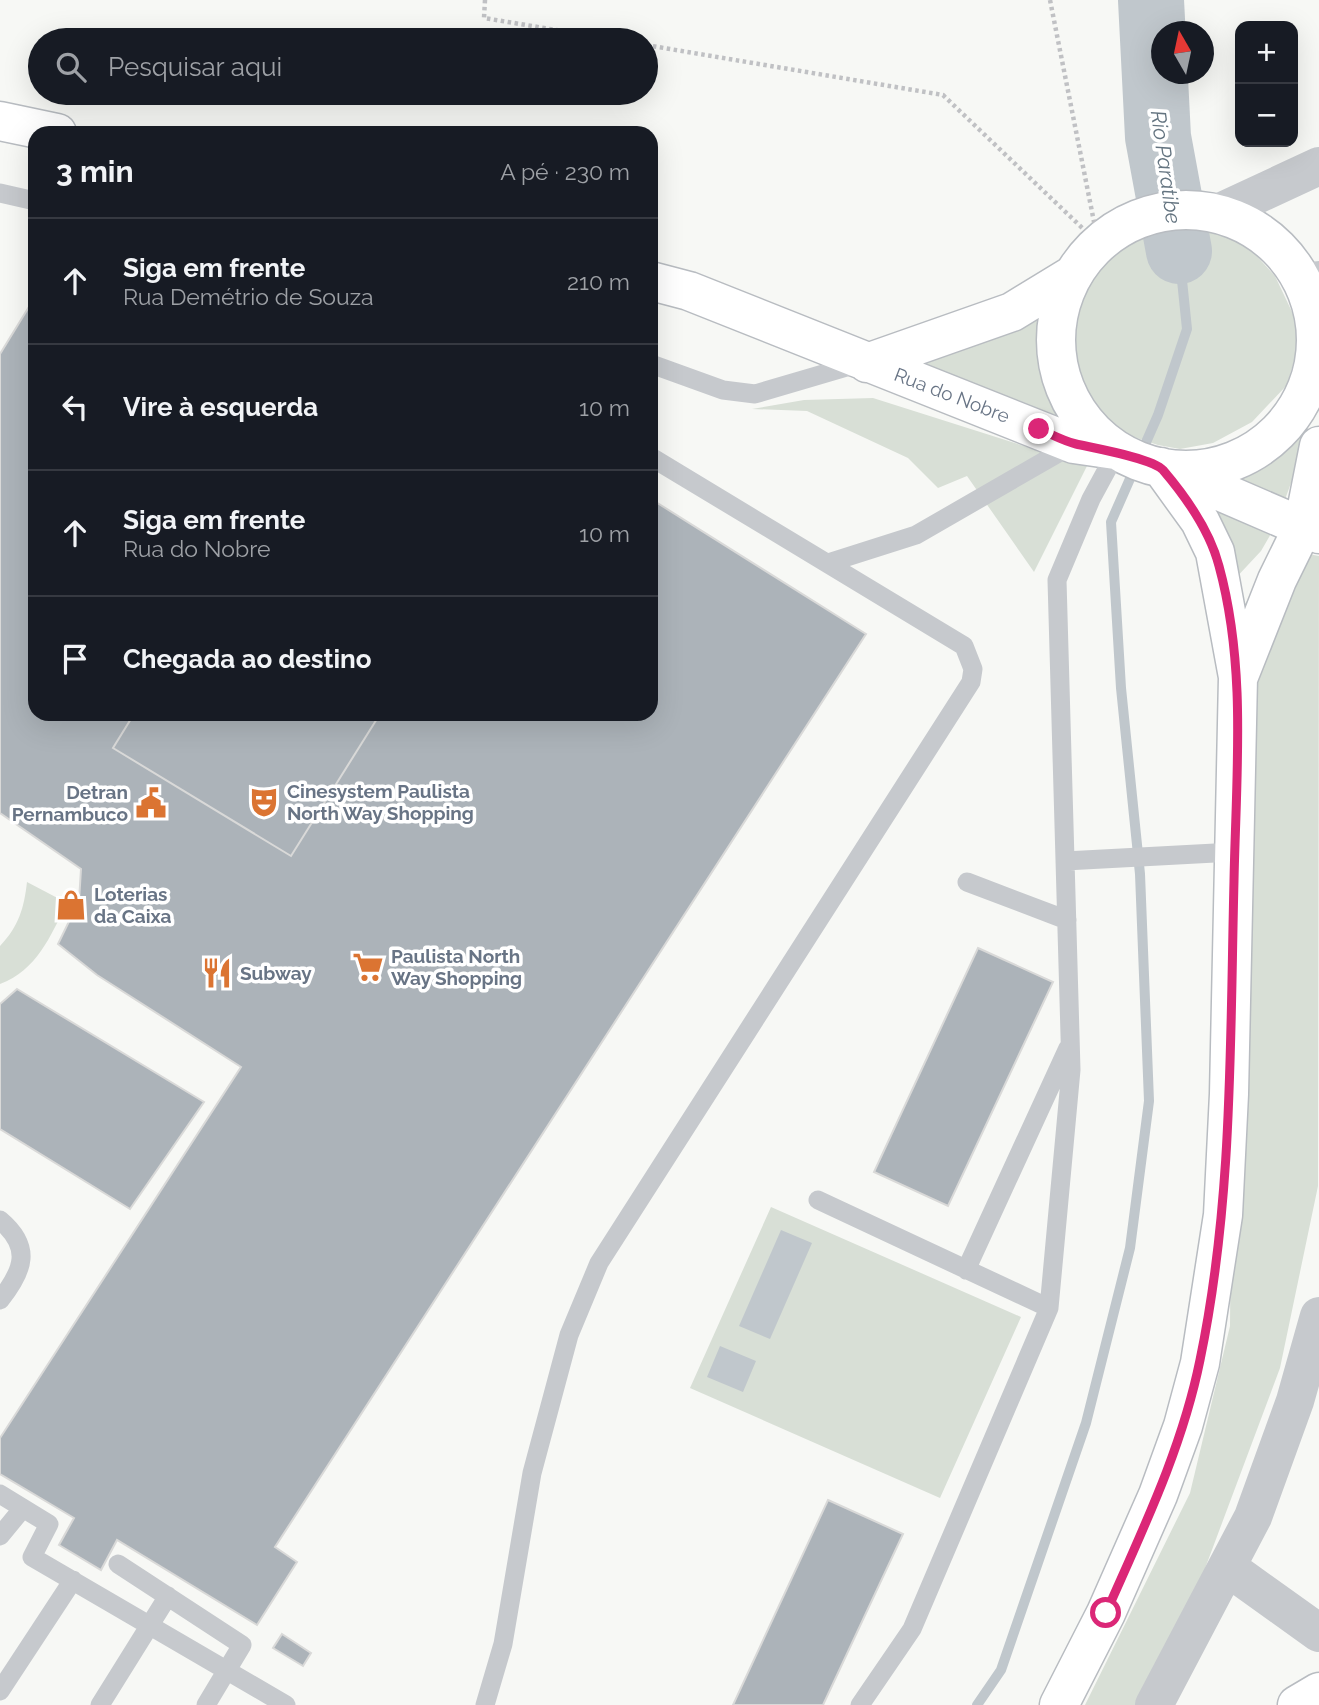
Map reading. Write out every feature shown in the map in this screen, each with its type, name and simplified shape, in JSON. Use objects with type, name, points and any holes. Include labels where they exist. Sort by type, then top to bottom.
[{"type":"main road","points":[[0,121],[28,127]]},
{"type":"main road","points":[[1059,1705],[1106,1613],[1158,1495],[1183,1426],[1200,1363],[1223,1216],[1229,1094],[1238,677],[1215,552],[1200,521],[1149,465],[1087,425],[1066,392],[1055,353],[1057,314],[1071,276],[1098,243],[1134,220],[1171,210],[1214,212],[1262,232],[1295,267],[1316,296],[1318,371],[1296,411],[1276,433],[1252,452],[1225,464],[1195,469],[1149,465]]},
{"type":"main road","name":"Rua do Nobre","points":[[867,363],[1012,312],[1071,276]]},
{"type":"main road","name":"Rua do Nobre","points":[[658,283],[689,291],[1074,444],[1149,465],[1311,531]]},
{"type":"main road","points":[[1238,677],[1277,580],[1311,531],[1319,446]]},
{"type":"main road","points":[[1297,1705],[1319,1692]]},
{"type":"street","points":[[1214,212],[1319,166]]},
{"type":"street","points":[[1154,1705],[1258,1504],[1295,1401],[1319,1316]]},
{"type":"street","points":[[1227,1567],[1319,1633]]},
{"type":"lane","points":[[0,193],[28,199]]},
{"type":"lane","points":[[658,367],[723,390],[755,394],[808,380],[836,368],[867,363]]},
{"type":"lane","points":[[828,563],[916,535],[1074,444]]},
{"type":"lane","points":[[485,1705],[503,1644],[533,1473],[569,1335],[599,1263],[971,682],[971,657],[964,646],[658,461]]},
{"type":"lane","points":[[860,1705],[912,1629],[1049,1308],[1071,1070],[1056,580],[1091,499],[1149,465]]},
{"type":"lane","points":[[1065,861],[1234,852]]},
{"type":"lane","points":[[967,882],[1067,920]]},
{"type":"lane","points":[[966,1270],[1070,1044]]},
{"type":"lane","points":[[818,1200],[1049,1308]]},
{"type":"lane","points":[[0,1220],[15,1232],[22,1252],[16,1280],[0,1300]]},
{"type":"lane","points":[[0,1494],[49,1524],[32,1556],[286,1705]]},
{"type":"lane","points":[[0,1536],[23,1508]]},
{"type":"lane","points":[[118,1564],[242,1645],[206,1705]]},
{"type":"lane","points":[[0,1691],[73,1580]]},
{"type":"lane","points":[[100,1705],[168,1596]]},
{"type":"path","points":[[485,0],[484,18],[544,28]]},
{"type":"path","points":[[1050,0],[1098,243]]},
{"type":"path","points":[[658,47],[943,94],[1098,243]]},
{"type":"shaded area","points":[[1191,222],[1236,233],[1275,276],[1302,333],[1287,385],[1252,422],[1213,443],[1180,449],[1125,434],[1098,412],[1074,371],[1066,326],[1084,282],[1111,249],[1151,227]]},
{"type":"shaded area","points":[[1049,299],[1047,336],[1050,367],[1060,397],[1079,428],[892,366]]},
{"type":"shaded area","points":[[1308,383],[1307,439],[1279,516],[1191,469],[1232,458],[1262,443],[1275,433],[1286,419]]},
{"type":"shaded area","points":[[873,398],[1087,466],[1034,572],[967,476],[938,488],[908,458],[807,411],[752,409],[804,400]]},
{"type":"shaded area","points":[[1173,494],[1276,525],[1261,551],[1219,596]]},
{"type":"shaded area","points":[[1303,553],[1319,556],[1318,1186],[1280,1368],[1179,1638],[1143,1705],[1085,1705],[1190,1493],[1230,1326],[1236,619],[1254,590]]},
{"type":"shaded area","points":[[27,882],[67,903],[48,940],[33,961],[13,978],[0,984],[0,946],[20,916]]},
{"type":"shaded area","points":[[771,1207],[1021,1317],[940,1498],[690,1388]]},
{"type":"shaded area","points":[[781,1230],[812,1243],[770,1339],[739,1326]]},
{"type":"shaded area","points":[[720,1346],[756,1361],[743,1392],[707,1377]]},
{"type":"building","name":"Paulista North Way Shopping","points":[[28,308],[28,721],[658,721],[658,503],[866,634],[275,1547],[297,1562],[257,1625],[117,1540],[101,1570],[59,1545],[74,1518],[0,1474],[0,1438],[241,1067],[97,975],[58,944],[79,901],[81,869],[0,813],[0,354]]},
{"type":"building","name":"Cinesystem Paulista North Way Shopping","points":[[130,721],[376,721],[291,856],[113,748]]},
{"type":"building","points":[[978,948],[1053,982],[948,1206],[874,1172]]},
{"type":"building","points":[[17,989],[204,1102],[130,1209],[0,1129],[0,1004]]},
{"type":"building","points":[[828,1500],[903,1534],[823,1705],[733,1705]]},
{"type":"building","points":[[282,1634],[311,1653],[303,1666],[273,1648]]},
{"type":"waterway","name":"Rio Paratibe","points":[[1151,0],[1158,137],[1179,251]]},
{"type":"waterway","points":[[977,1705],[1001,1670],[1086,1423],[1130,1248],[1149,1101],[1140,874],[1121,688],[1111,522],[1158,415],[1187,329],[1179,251]]},
{"type":"place","name":"Cinesystem Paulista North Way Shopping","points":[[264,802]]},
{"type":"place","name":"Detran Pernambuco","points":[[151,803]]},
{"type":"place","name":"Loterias da Caixa","points":[[71,905]]},
{"type":"place","name":"Paulista North Way Shopping","points":[[368,967]]},
{"type":"place","name":"Subway","points":[[217,973]]},
{"type":"route","points":[[1039,429],[1074,444],[1117,451],[1141,462],[1161,467],[1200,521],[1215,552],[1221,570],[1238,677],[1229,1094],[1223,1216],[1213,1289],[1200,1363],[1183,1426],[1158,1495],[1106,1613]]}]
